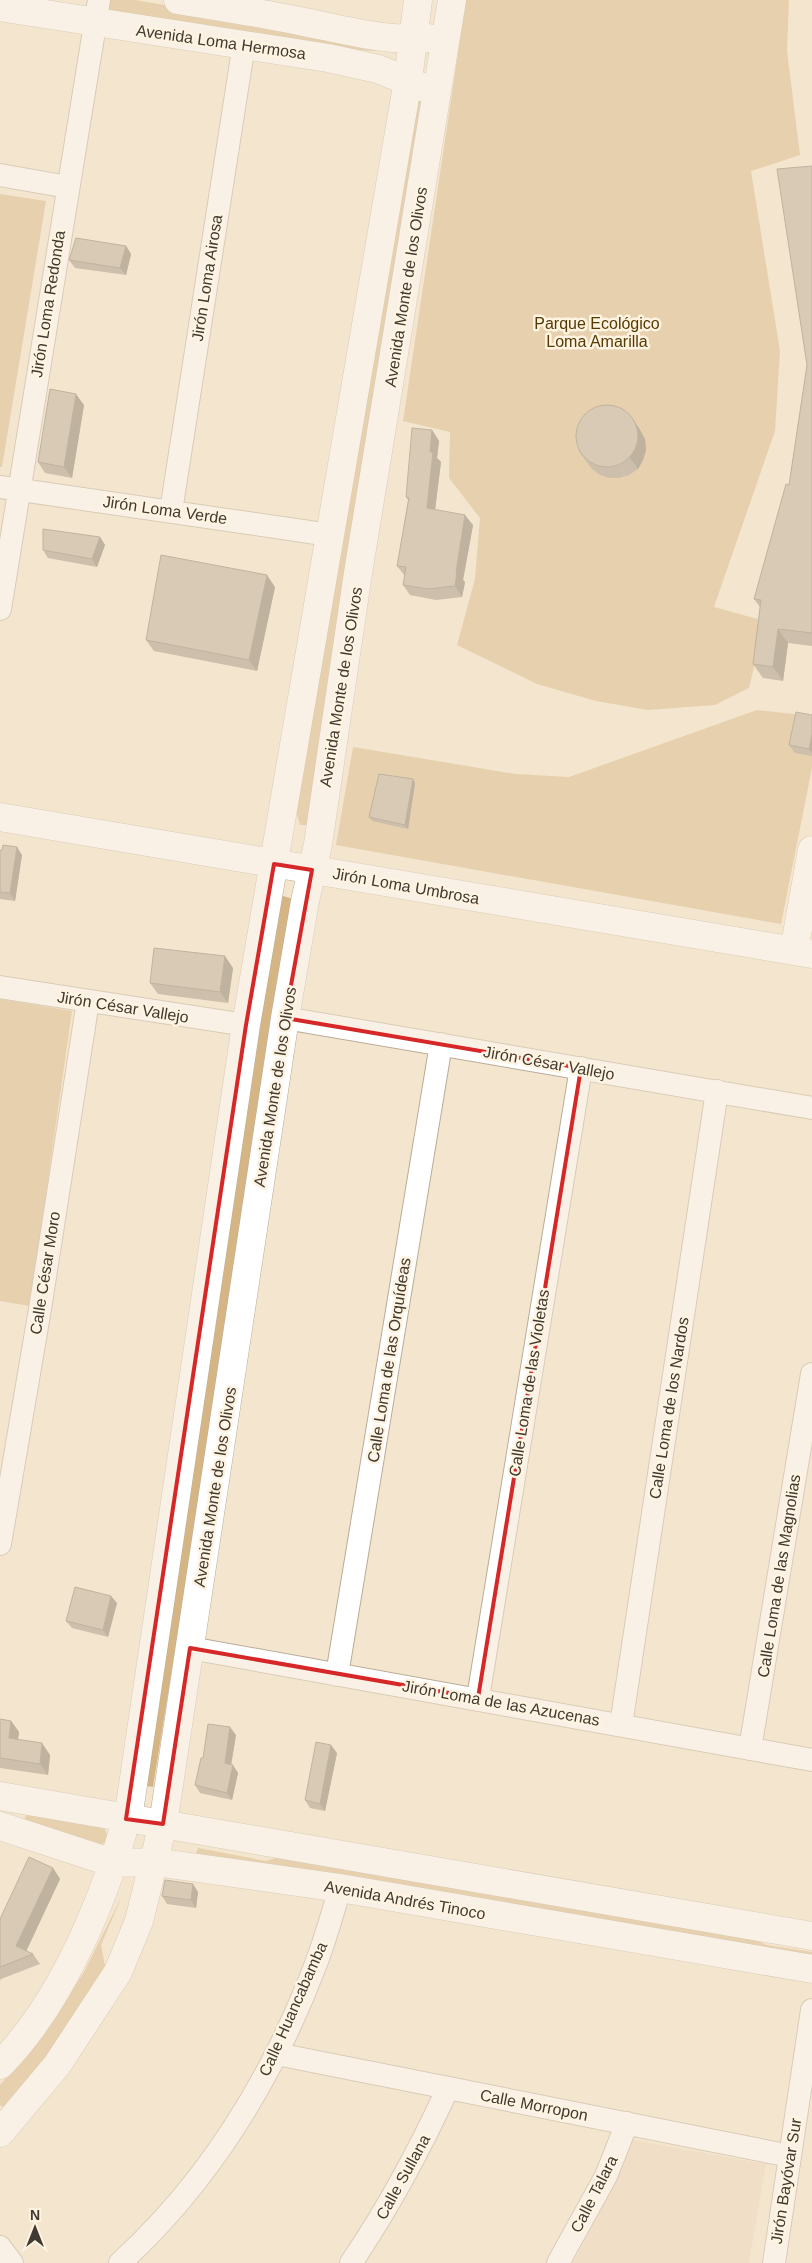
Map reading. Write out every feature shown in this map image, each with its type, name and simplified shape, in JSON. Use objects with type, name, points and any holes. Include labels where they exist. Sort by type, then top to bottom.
[{"type":"street","name":"Avenida Loma Hermosa","points":[[178,0],[253,6],[384,38],[412,40],[446,37]]},
{"type":"street","name":"Avenida Monte de los Olivos","points":[[0,2065],[11,2054],[43,2010],[76,1954],[113,1863],[126,1819],[246,1025],[408,80],[418,0]]},
{"type":"street","name":"Avenida Monte de los Olivos","points":[[3,2124],[57,2065],[118,1972],[138,1922],[143,1898],[155,1862],[163,1824],[285,1018],[318,844],[358,573],[452,0]]},
{"type":"street","name":"Avenida Loma Hermosa","points":[[0,7],[97,12],[244,44],[378,69],[438,94]]},
{"type":"street","name":"Jirón Loma Redonda","points":[[0,609],[9,488],[68,187],[97,12]]},
{"type":"street","name":"Jirón Loma Airosa","points":[[171,511],[244,44]]},
{"type":"street","points":[[0,175],[68,187]]},
{"type":"street","name":"Jirón Loma Verde","points":[[9,488],[330,535]]},
{"type":"street","name":"Jirón Loma Umbrosa","points":[[0,817],[803,952]]},
{"type":"street","points":[[803,952],[812,850]]},
{"type":"street","name":"Jirón César Vallejo","points":[[0,987],[246,1025]]},
{"type":"street","name":"Calle César Moro","points":[[0,1544],[40,1309],[88,1001]]},
{"type":"street","name":"Jirón César Vallejo","points":[[285,1018],[812,1108]]},
{"type":"street","name":"Calle Loma de las Orquídeas","points":[[337,1675],[441,1044]]},
{"type":"street","name":"Calle Loma de las Violetas","points":[[478,1698],[581,1068]]},
{"type":"street","name":"Calle Loma de los Nardos","points":[[621,1725],[717,1091]]},
{"type":"street","name":"Calle Loma de las Magnolias","points":[[750,1749],[812,1374]]},
{"type":"street","name":"Jirón Loma de las Azucenas","points":[[190,1648],[478,1698],[812,1760]]},
{"type":"street","name":"Avenida Andrés Tinoco","points":[[0,1796],[812,1936]]},
{"type":"street","name":"Avenida Andrés Tinoco","points":[[0,1826],[113,1863],[155,1862],[340,1888],[812,1969]]},
{"type":"street","name":"Calle Huancabamba","points":[[120,2263],[188,2193],[240,2120],[277,2054],[318,1960],[340,1888]]},
{"type":"street","name":"Jirón Bayóvar Sur","points":[[774,2263],[812,2010]]},
{"type":"street","name":"Calle Morropon","points":[[277,2054],[790,2156]]},
{"type":"street","name":"Calle Sullana","points":[[351,2263],[379,2222],[418,2152],[448,2088]]},
{"type":"street","name":"Calle Talara","points":[[558,2263],[606,2176],[628,2123]]},
{"type":"street","points":[[0,2247],[12,2263]]},
{"type":"highlighted area","points":[[274,864],[312,870],[285,1018],[581,1068],[478,1698],[190,1648],[163,1824],[126,1819],[246,1025]]},
{"type":"shaded area","points":[[633,2140],[766,2164],[749,2263],[573,2263],[604,2203]]},
{"type":"green space","points":[[109,0],[135,0],[375,41],[376,51],[310,47],[103,25]]},
{"type":"green space","name":"Parque Ecológico Loma Amarilla","points":[[466,0],[789,0],[787,51],[800,155],[751,171],[780,351],[775,431],[714,607],[765,621],[749,688],[715,705],[648,710],[596,701],[537,684],[457,645],[475,579],[480,518],[449,478],[450,432],[403,421]]},
{"type":"green space","points":[[420,96],[425,108],[307,825],[300,825],[295,806],[415,102]]},
{"type":"green space","points":[[0,194],[46,201],[2,467],[0,467]]},
{"type":"green space","points":[[757,710],[812,716],[812,768],[781,924],[336,845],[353,747],[515,774],[569,777]]},
{"type":"green space","points":[[280,895],[296,900],[153,1787],[141,1785]]},
{"type":"green space","points":[[0,999],[72,1011],[30,1306],[0,1301]]},
{"type":"green space","points":[[27,1814],[102,1824],[109,1838],[99,1847],[23,1822]]},
{"type":"green space","points":[[198,1848],[266,1861],[289,1854],[745,1934],[766,1945],[812,1952],[812,1964],[194,1859]]},
{"type":"green space","points":[[122,1896],[101,1945],[105,1966],[44,2060],[5,2109],[0,2105],[0,2085],[44,2035],[84,1972]]},
{"type":"building","points":[[812,166],[812,633],[778,629],[773,667],[753,664],[761,600],[754,599],[786,484],[789,485],[807,365],[777,169]]},
{"type":"building","points":[[76,238],[126,246],[120,268],[69,260]]},
{"type":"building","points":[[50,389],[76,394],[64,467],[38,462]]},
{"type":"building","points":[[607,405],[619,407],[629,414],[636,424],[638,436],[636,448],[629,458],[619,465],[607,467],[595,465],[585,458],[578,448],[576,436],[578,424],[585,414],[595,407]]},
{"type":"building","points":[[412,428],[432,430],[430,452],[433,452],[427,508],[465,515],[455,586],[428,589],[403,585],[406,567],[397,566],[409,498],[406,497]]},
{"type":"building","points":[[43,529],[100,537],[92,559],[43,550]]},
{"type":"building","points":[[161,555],[267,575],[249,660],[146,640]]},
{"type":"building","points":[[796,712],[812,715],[812,734],[809,749],[789,745]]},
{"type":"building","points":[[379,774],[413,779],[405,825],[369,817]]},
{"type":"building","points":[[3,845],[17,847],[10,893],[0,892],[0,850],[2,850]]},
{"type":"building","points":[[154,948],[225,956],[220,992],[150,983]]},
{"type":"building","points":[[75,1587],[111,1596],[103,1630],[66,1621]]},
{"type":"building","points":[[0,1719],[11,1721],[9,1738],[42,1743],[40,1764],[0,1758]]},
{"type":"building","points":[[208,1724],[230,1727],[225,1763],[233,1765],[227,1793],[195,1785],[201,1758],[203,1758]]},
{"type":"building","points":[[316,1742],[331,1745],[320,1804],[305,1800]]},
{"type":"building","points":[[29,1857],[53,1868],[16,1946],[33,1954],[0,1967],[0,1919]]},
{"type":"building","points":[[165,1880],[193,1884],[191,1900],[162,1896]]}]
